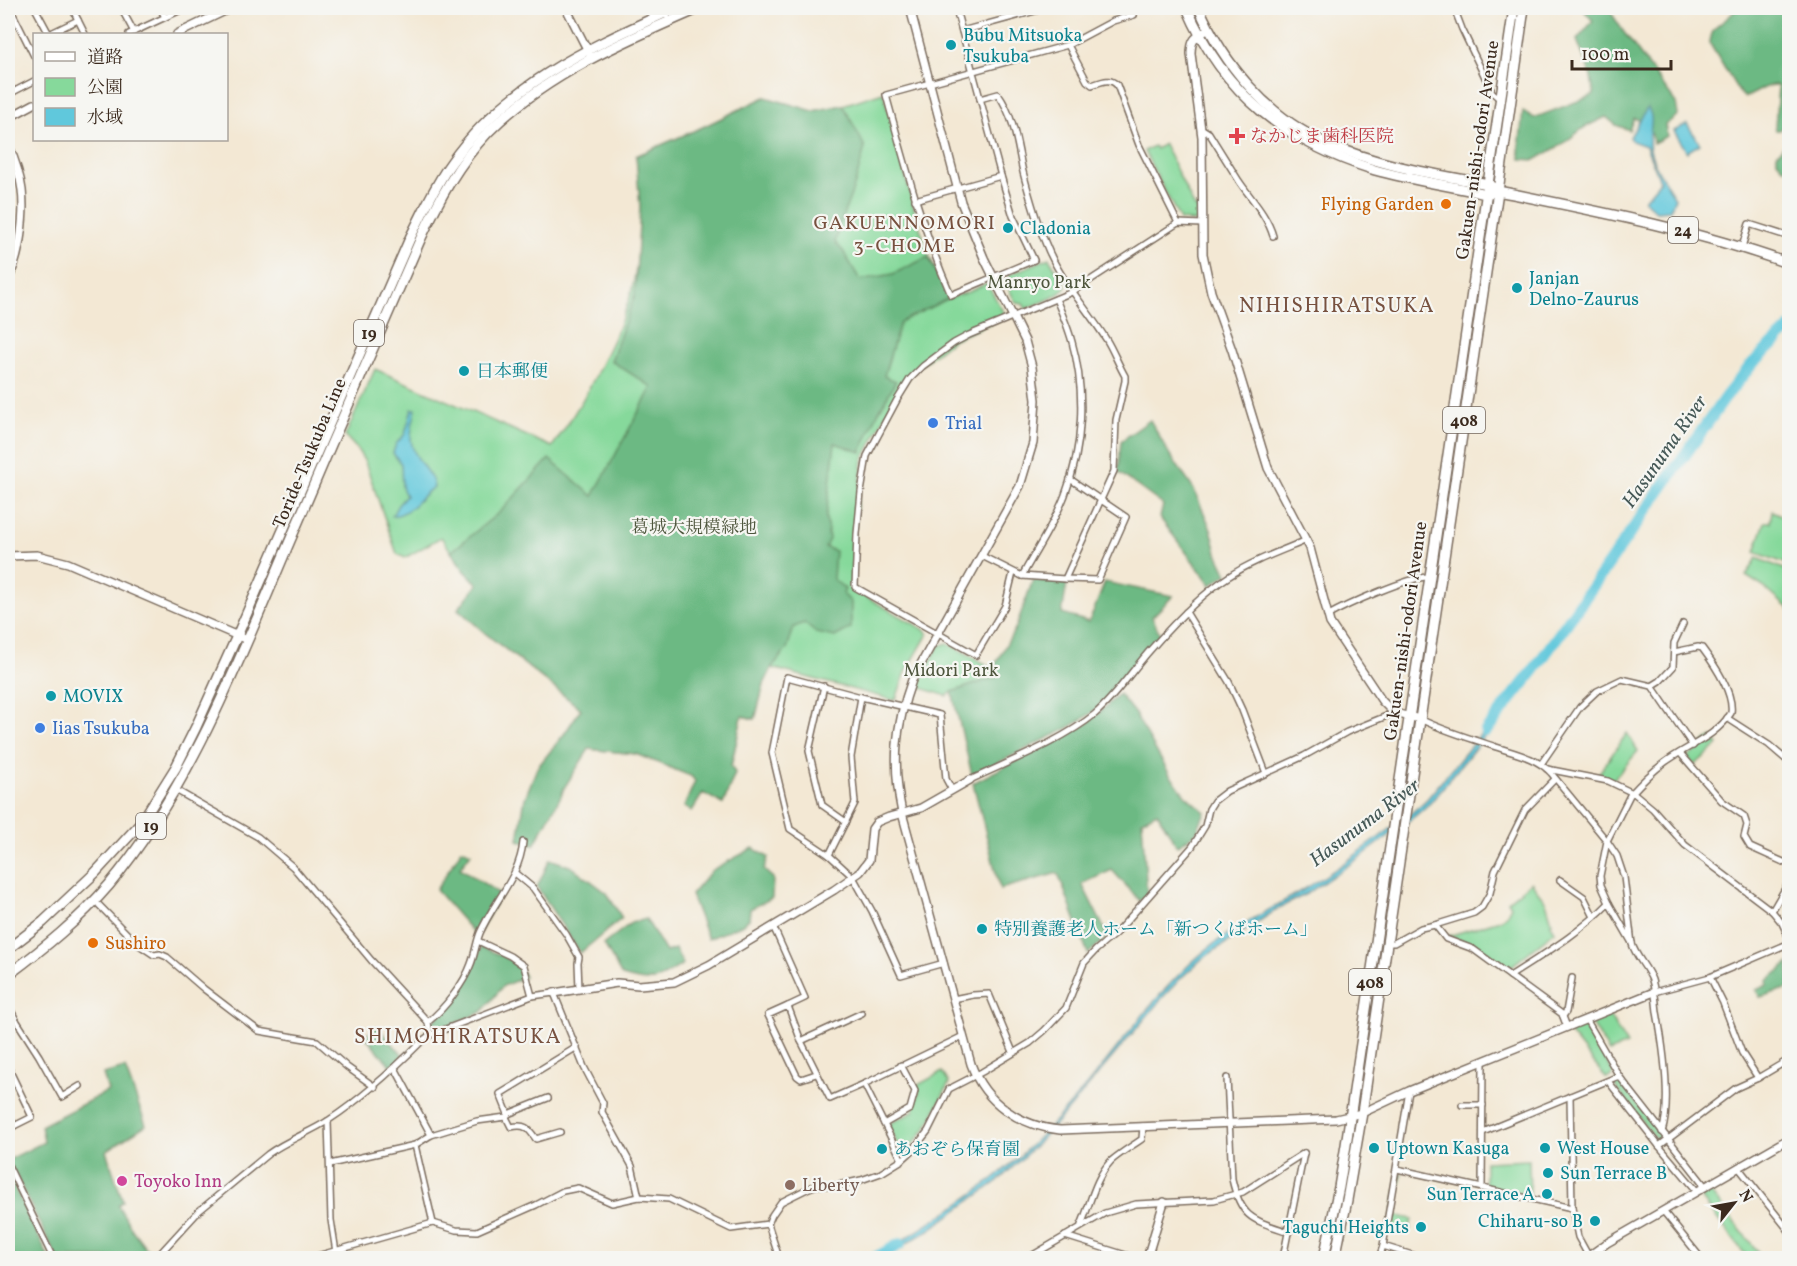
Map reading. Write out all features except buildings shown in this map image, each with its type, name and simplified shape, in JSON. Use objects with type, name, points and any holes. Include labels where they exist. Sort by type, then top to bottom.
[{"type":"main road","name":"Toride-Tsukuba Line","points":[[8,949],[43,922],[79,889],[141,823],[165,786],[186,748],[237,636],[411,236],[438,184],[465,145],[499,109],[533,82],[587,50],[676,8]]},
{"type":"main road","name":"Toride-Tsukuba Line","points":[[8,975],[61,934],[108,886],[127,862],[174,789],[205,734],[415,250],[446,189],[472,151],[487,133],[540,90],[592,59],[700,8]]},
{"type":"main road","name":"24","points":[[1188,8],[1245,82],[1301,130],[1332,145],[1380,161],[1488,184],[1498,191],[1683,230],[1790,264]]},
{"type":"main road","name":"24","points":[[1199,8],[1205,32],[1222,69],[1256,107],[1294,135],[1314,147],[1377,170],[1486,194],[1498,191]]},
{"type":"main road","name":"Gakuen-nishi-odori Avenue","points":[[1324,1258],[1339,1187],[1350,1116],[1514,8]]},
{"type":"main road","name":"Gakuen-nishi-odori Avenue","points":[[1335,1258],[1362,1113],[1524,8]]},
{"type":"street","points":[[10,8],[33,54]]},
{"type":"street","points":[[35,8],[48,33]]},
{"type":"street","points":[[72,8],[84,33]]},
{"type":"street","points":[[121,8],[132,33],[185,8]]},
{"type":"street","points":[[160,8],[165,17]]},
{"type":"street","points":[[179,33],[231,8]]},
{"type":"street","points":[[566,8],[592,59]]},
{"type":"street","points":[[909,8],[958,189],[975,238],[1024,341],[1032,367],[1036,400],[1035,428],[1020,486],[912,680],[897,732],[895,760],[902,813],[963,1036],[976,1075],[991,1097],[1006,1111],[1024,1121],[1040,1127],[1060,1130],[1336,1119],[1362,1113],[1409,1091],[1654,992],[1710,977],[1790,941],[1782,923],[1772,911],[1684,845],[1653,809],[1632,793],[1608,781],[1547,769]]},
{"type":"street","points":[[959,8],[957,13],[973,71],[1001,176],[1013,216],[1034,260],[951,295],[933,255],[885,95],[930,83],[973,71],[1068,45],[1113,21],[1134,15],[1131,8]]},
{"type":"street","points":[[962,31],[1046,8]]},
{"type":"street","points":[[1454,8],[1492,92],[1500,99]]},
{"type":"street","points":[[51,33],[78,20]]},
{"type":"street","points":[[1205,32],[1194,38],[1191,54],[1202,128],[1203,254],[1211,292],[1232,350],[1268,468],[1277,489],[1307,540],[1327,615],[1334,630],[1358,666],[1382,701],[1394,713]]},
{"type":"street","points":[[1068,45],[1087,81],[1092,85],[1110,80],[1117,85],[1139,145],[1178,223]]},
{"type":"street","points":[[8,82],[13,92],[33,82]]},
{"type":"street","points":[[980,99],[998,94],[1009,113],[1014,125],[1023,173],[1051,257],[1072,292],[1107,340],[1125,376],[1116,420],[1114,471],[1065,579]]},
{"type":"street","points":[[8,118],[33,105]]},
{"type":"street","points":[[1202,128],[1209,133],[1240,183],[1263,214],[1274,237]]},
{"type":"street","points":[[8,144],[15,159],[22,190],[20,243],[8,279]]},
{"type":"street","points":[[915,200],[1001,176]]},
{"type":"street","points":[[1013,573],[1005,606],[976,655],[855,587],[857,534],[867,456],[897,400],[910,379],[923,366],[954,343],[1072,292],[1178,223],[1202,224]]},
{"type":"street","points":[[1742,247],[1749,224],[1790,237]]},
{"type":"street","points":[[1022,576],[1056,515],[1077,453],[1079,382],[1072,343],[1056,298]]},
{"type":"street","points":[[982,556],[1022,576],[1098,580],[1126,517],[1070,479]]},
{"type":"street","points":[[156,1258],[198,1211],[268,1154],[328,1121],[375,1087],[430,1035],[532,996],[617,983],[639,985],[674,982],[709,965],[853,877],[868,864],[874,825],[883,819],[921,808],[970,780],[1051,741],[1091,717],[1109,700],[1152,648],[1213,587],[1255,562],[1307,540]]},
{"type":"street","points":[[8,556],[37,555],[68,563],[247,640]]},
{"type":"street","points":[[1327,615],[1374,594],[1429,577]]},
{"type":"street","points":[[1186,612],[1229,681],[1266,773]]},
{"type":"street","points":[[1652,686],[1673,667],[1674,643],[1683,624]]},
{"type":"street","points":[[1662,1132],[1666,1110],[1664,1075],[1654,992],[1649,973],[1609,903],[1600,880],[1600,867],[1607,841],[1632,793],[1664,763],[1715,731],[1731,713],[1731,701],[1720,675],[1702,648],[1674,652]]},
{"type":"street","points":[[944,963],[901,975],[872,910],[853,877],[829,855],[790,829],[772,753],[787,677],[940,715],[945,779],[952,790]]},
{"type":"street","points":[[1541,764],[1580,707],[1597,691],[1622,679],[1652,686],[1693,746]]},
{"type":"street","points":[[824,686],[809,751],[822,805],[846,822]]},
{"type":"street","points":[[829,855],[855,803],[851,757],[861,697]]},
{"type":"street","points":[[779,1258],[768,1224],[781,1202],[818,1185],[834,1186],[861,1180],[880,1173],[902,1160],[928,1131],[949,1089],[976,1075],[1044,1031],[1066,1008],[1084,963],[1117,932],[1192,847],[1205,826],[1209,809],[1214,801],[1227,791],[1304,756],[1354,728],[1394,713],[1420,719],[1433,726],[1541,764],[1547,769],[1617,856],[1624,876],[1632,944]]},
{"type":"street","points":[[1727,718],[1768,744],[1790,763]]},
{"type":"street","points":[[1680,753],[1722,801],[1744,816],[1747,825],[1744,837],[1750,847],[1790,865]]},
{"type":"street","points":[[1386,943],[1394,944],[1421,927],[1474,914],[1482,907],[1490,893],[1495,871],[1525,810],[1556,780]]},
{"type":"street","points":[[174,789],[258,837],[293,867],[371,960],[428,1022],[430,1035]]},
{"type":"street","points":[[428,1022],[442,1010],[471,966],[480,933],[515,873],[523,851],[523,842]]},
{"type":"street","points":[[515,873],[534,888],[579,957],[579,989]]},
{"type":"street","points":[[1560,880],[1584,897],[1594,917]]},
{"type":"street","points":[[1772,911],[1790,880]]},
{"type":"street","points":[[1510,976],[1560,944],[1609,903]]},
{"type":"street","points":[[99,906],[136,943],[154,955],[160,954],[167,957],[204,989],[260,1031],[317,1041],[375,1087]]},
{"type":"street","points":[[1435,925],[1446,939],[1473,949],[1563,1016],[1567,1027]]},
{"type":"street","points":[[773,926],[805,998],[768,1015],[797,1076],[801,1079],[816,1074]]},
{"type":"street","points":[[478,941],[510,956],[524,966],[532,996]]},
{"type":"street","points":[[1710,977],[1724,1003],[1742,1053],[1758,1078]]},
{"type":"street","points":[[1563,1016],[1566,1012],[1572,978]]},
{"type":"street","points":[[554,993],[584,1067],[603,1103],[602,1112],[632,1166],[639,1197]]},
{"type":"street","points":[[953,999],[989,994],[1013,1052]]},
{"type":"street","points":[[8,1005],[62,1096],[80,1086]]},
{"type":"street","points":[[788,1006],[801,1041],[830,1099],[963,1036]]},
{"type":"street","points":[[801,1041],[862,1013]]},
{"type":"street","points":[[1586,1019],[1618,1076],[1705,1186]]},
{"type":"street","points":[[8,1025],[16,1020]]},
{"type":"street","points":[[560,1131],[536,1139],[529,1128],[511,1127],[500,1094],[577,1047]]},
{"type":"street","points":[[1659,1146],[1736,1088],[1790,1059]]},
{"type":"street","points":[[1482,1188],[1484,1062]]},
{"type":"street","points":[[884,1124],[910,1109],[915,1091],[901,1065]]},
{"type":"street","points":[[8,1067],[32,1117],[8,1129]]},
{"type":"street","points":[[395,1068],[431,1135]]},
{"type":"street","points":[[1483,1132],[1618,1076]]},
{"type":"street","points":[[1227,1078],[1232,1179],[1236,1194],[1244,1211],[1253,1219],[1289,1232]]},
{"type":"street","points":[[1608,1081],[1696,1191]]},
{"type":"street","points":[[864,1084],[902,1160]]},
{"type":"street","points":[[1379,1258],[1397,1169],[1409,1091]]},
{"type":"street","points":[[1570,1096],[1572,1208],[1578,1237],[1588,1258],[1607,1244],[1696,1191],[1790,1138]]},
{"type":"street","points":[[330,1164],[415,1145],[431,1135],[477,1121],[507,1116],[548,1098]]},
{"type":"street","points":[[1462,1105],[1483,1105]]},
{"type":"street","points":[[8,1113],[14,1126]]},
{"type":"street","points":[[328,1121],[332,1220],[336,1252],[339,1258]]},
{"type":"street","points":[[1082,1226],[1095,1187],[1104,1172],[1111,1162],[1142,1139],[1143,1126]]},
{"type":"street","points":[[415,1145],[433,1223]]},
{"type":"street","points":[[1028,1258],[1105,1213],[1136,1204],[1213,1200],[1236,1194],[1253,1187],[1304,1153],[1282,1258]]},
{"type":"street","points":[[8,1165],[53,1258]]},
{"type":"street","points":[[1738,1167],[1790,1232]]},
{"type":"street","points":[[1397,1169],[1572,1208]]},
{"type":"street","points":[[310,1258],[433,1223],[456,1230],[477,1231],[562,1191],[578,1188],[612,1203],[639,1197],[669,1199],[731,1229],[768,1224]]},
{"type":"street","points":[[1147,1258],[1164,1202]]},
{"type":"street","points":[[1663,1211],[1701,1258]]},
{"type":"street","points":[[1065,1236],[1136,1258]]},
{"type":"street","points":[[1383,1246],[1422,1258]]},
{"type":"green space","points":[[1582,8],[1608,8],[1676,103],[1678,115],[1665,125],[1667,136],[1653,143],[1650,130],[1642,122],[1634,118],[1629,130],[1616,125],[1606,117],[1585,127],[1561,145],[1535,160],[1521,159],[1519,150],[1523,111],[1534,118],[1594,95],[1591,76],[1577,40],[1593,21]]},
{"type":"green space","points":[[1736,8],[1789,8],[1789,119],[1780,130],[1776,130],[1775,127],[1778,87],[1768,86],[1744,97],[1710,44],[1713,31]]},
{"type":"green space","name":"葛城大規模緑地","points":[[883,92],[916,216],[929,255],[949,298],[985,284],[988,285],[1005,315],[1003,318],[954,339],[911,373],[890,406],[863,460],[854,530],[852,589],[925,630],[928,634],[906,672],[896,699],[772,668],[764,684],[755,719],[742,716],[731,766],[735,773],[723,804],[691,776],[636,754],[589,749],[565,733],[581,709],[458,609],[478,584],[465,571],[441,537],[405,558],[397,554],[365,462],[345,436],[375,369],[552,447],[595,378],[620,325],[630,297],[637,263],[640,227],[640,191],[636,156],[765,97],[813,111],[843,105]]},
{"type":"green space","name":"葛城大規模緑地","points":[[765,97],[813,111],[843,105],[865,147],[835,242],[860,280],[893,274],[928,257],[950,298],[900,322],[884,376],[896,381],[877,415],[861,452],[835,443],[826,517],[829,539],[825,547],[835,551],[833,579],[845,589],[843,594],[851,602],[851,628],[835,637],[816,633],[804,623],[794,627],[787,649],[772,667],[764,684],[755,719],[742,716],[731,766],[735,773],[723,804],[703,793],[692,811],[684,807],[695,781],[691,776],[636,754],[589,749],[564,788],[534,845],[518,840],[525,798],[537,768],[581,709],[458,609],[478,584],[451,552],[502,510],[549,459],[593,496],[652,387],[611,361],[635,294],[640,207],[636,156]]},
{"type":"green space","points":[[1789,140],[1789,168],[1783,168],[1777,160],[1777,154]]},
{"type":"green space","points":[[1164,144],[1195,208],[1199,207],[1199,221],[1197,222],[1180,220],[1144,151],[1154,146],[1156,149]]},
{"type":"green space","name":"Manryo Park","points":[[1049,258],[1066,286],[1053,297],[1026,309],[1023,304],[1016,303],[1006,284],[1009,281],[1008,275]]},
{"type":"green space","points":[[1150,420],[1170,455],[1193,488],[1211,529],[1217,553],[1227,574],[1211,585],[1160,518],[1163,505],[1118,472],[1121,441]]},
{"type":"green space","points":[[1772,511],[1789,519],[1789,565],[1755,552],[1765,522],[1770,522]]},
{"type":"green space","points":[[1757,558],[1789,571],[1789,609],[1765,588],[1746,576]]},
{"type":"green space","points":[[1033,580],[1067,583],[1062,614],[1089,622],[1105,582],[1173,596],[1152,617],[1160,634],[1115,691],[1098,708],[1061,731],[972,775],[952,692],[996,677],[993,668],[1016,627]]},
{"type":"green space","name":"Midori Park","points":[[947,643],[993,668],[996,677],[952,692],[947,696],[918,687],[939,646]]},
{"type":"green space","points":[[1119,694],[1135,714],[1170,775],[1185,795],[1205,812],[1196,833],[1177,846],[1157,812],[1142,820],[1147,895],[1140,901],[1112,870],[1082,884],[1108,936],[1088,954],[1058,873],[1000,889],[973,783],[1087,724]]},
{"type":"green space","points":[[1627,733],[1638,751],[1613,780],[1597,776]]},
{"type":"green space","points":[[1712,737],[1718,745],[1695,765],[1687,757],[1696,751],[1695,748]]},
{"type":"green space","points":[[753,848],[768,857],[764,870],[773,878],[772,898],[750,909],[749,919],[741,925],[708,939],[691,895],[712,870]]},
{"type":"green space","points":[[462,849],[471,853],[460,868],[500,894],[477,937],[436,890]]},
{"type":"green space","points":[[550,859],[572,867],[607,893],[622,918],[580,953],[537,887]]},
{"type":"green space","points":[[1531,882],[1546,902],[1552,922],[1550,923],[1555,931],[1508,969],[1474,944],[1448,936],[1500,920],[1511,906],[1508,901]]},
{"type":"green space","points":[[646,919],[666,952],[675,949],[683,964],[660,978],[642,981],[622,976],[604,944],[631,923]]},
{"type":"green space","points":[[481,947],[501,955],[518,966],[525,977],[503,986],[482,1012],[437,1031],[432,1027],[432,1022],[462,988]]},
{"type":"green space","points":[[1789,963],[1789,988],[1760,997],[1756,990],[1767,985],[1767,981]]},
{"type":"green space","points":[[1608,1014],[1627,1045],[1609,1052],[1592,1024],[1593,1020]]},
{"type":"green space","points":[[1582,1024],[1613,1072],[1612,1076],[1606,1078],[1568,1031]]},
{"type":"green space","points":[[377,1027],[403,1055],[391,1066],[365,1036]]},
{"type":"green space","points":[[125,1068],[146,1125],[106,1151],[123,1201],[118,1205],[149,1252],[144,1258],[57,1258],[8,1160],[44,1142],[41,1126],[108,1091],[103,1074]]},
{"type":"green space","points":[[942,1072],[949,1083],[927,1127],[904,1155],[889,1124],[913,1112],[919,1092],[916,1086]]},
{"type":"green space","points":[[1616,1080],[1661,1135],[1661,1138],[1656,1139],[1614,1085]]},
{"type":"green space","points":[[1529,1160],[1530,1195],[1487,1186],[1485,1162]]},
{"type":"green space","points":[[8,1174],[49,1258],[8,1258]]},
{"type":"green space","points":[[1402,1174],[1393,1215],[1412,1219],[1409,1232],[1390,1228],[1399,1176]]},
{"type":"green space","points":[[1710,1192],[1763,1258],[1748,1258],[1701,1198]]},
{"type":"water","points":[[1647,108],[1651,117],[1649,145],[1652,156],[1675,198],[1670,210],[1656,211],[1644,200],[1660,181],[1646,146],[1632,141],[1630,137]]},
{"type":"water","points":[[1687,124],[1700,144],[1687,152],[1674,131]]},
{"type":"water","points":[[412,409],[416,409],[411,434],[412,447],[434,487],[405,512],[392,516],[406,496],[402,487],[401,464],[393,453],[396,444],[405,434]]},
{"type":"water","points":[[1495,717],[1498,720],[1430,803],[1359,858],[1203,958],[1163,997],[1036,1145],[999,1180],[929,1230],[887,1255],[885,1251],[968,1198],[1032,1145],[1083,1090],[1147,1010],[1181,972],[1200,955],[1237,929],[1333,871],[1411,814],[1427,799]]},
{"type":"waterway","name":"Hasunuma River","points":[[1486,731],[1534,670],[1727,395],[1753,363],[1790,328]]},
{"type":"waterway","name":"Hasunuma River","points":[[875,1258],[900,1244]]},
{"type":"place","name":"Bubu Mitsuoka Tsukuba","points":[[951,45]]},
{"type":"place","name":"なかじま歯科医院","points":[[1237,136]]},
{"type":"place","name":"Flying Garden","points":[[1446,204]]},
{"type":"place","name":"Cladonia","points":[[1008,228]]},
{"type":"place","name":"Janjan Delno-Zaurus","points":[[1517,288]]},
{"type":"place","name":"日本郵便","points":[[464,371]]},
{"type":"place","name":"Trial","points":[[933,423]]},
{"type":"place","name":"MOVIX","points":[[51,696]]},
{"type":"place","name":"Iias Tsukuba","points":[[40,728]]},
{"type":"place","name":"特別養護老人ホーム「新つくばホーム」","points":[[982,929]]},
{"type":"place","name":"Sushiro","points":[[93,943]]},
{"type":"place","name":"Uptown Kasuga","points":[[1374,1148]]},
{"type":"place","name":"West House","points":[[1545,1148]]},
{"type":"place","name":"あおぞら保育園","points":[[882,1149]]},
{"type":"place","name":"Sun Terrace B","points":[[1548,1173]]},
{"type":"place","name":"Toyoko Inn","points":[[122,1181]]},
{"type":"place","name":"Liberty","points":[[790,1185]]},
{"type":"place","name":"Sun Terrace A","points":[[1547,1194]]},
{"type":"place","name":"Chiharu-so B","points":[[1595,1221]]},
{"type":"place","name":"Taguchi Heights","points":[[1421,1227]]},
{"type":"district","name":"GAKUENNOMORI 3-CHOME","points":[[905,234]]},
{"type":"district","name":"NIHISHIRATSUKA","points":[[1337,305]]},
{"type":"district","name":"SHIMOHIRATSUKA","points":[[458,1036]]}]
